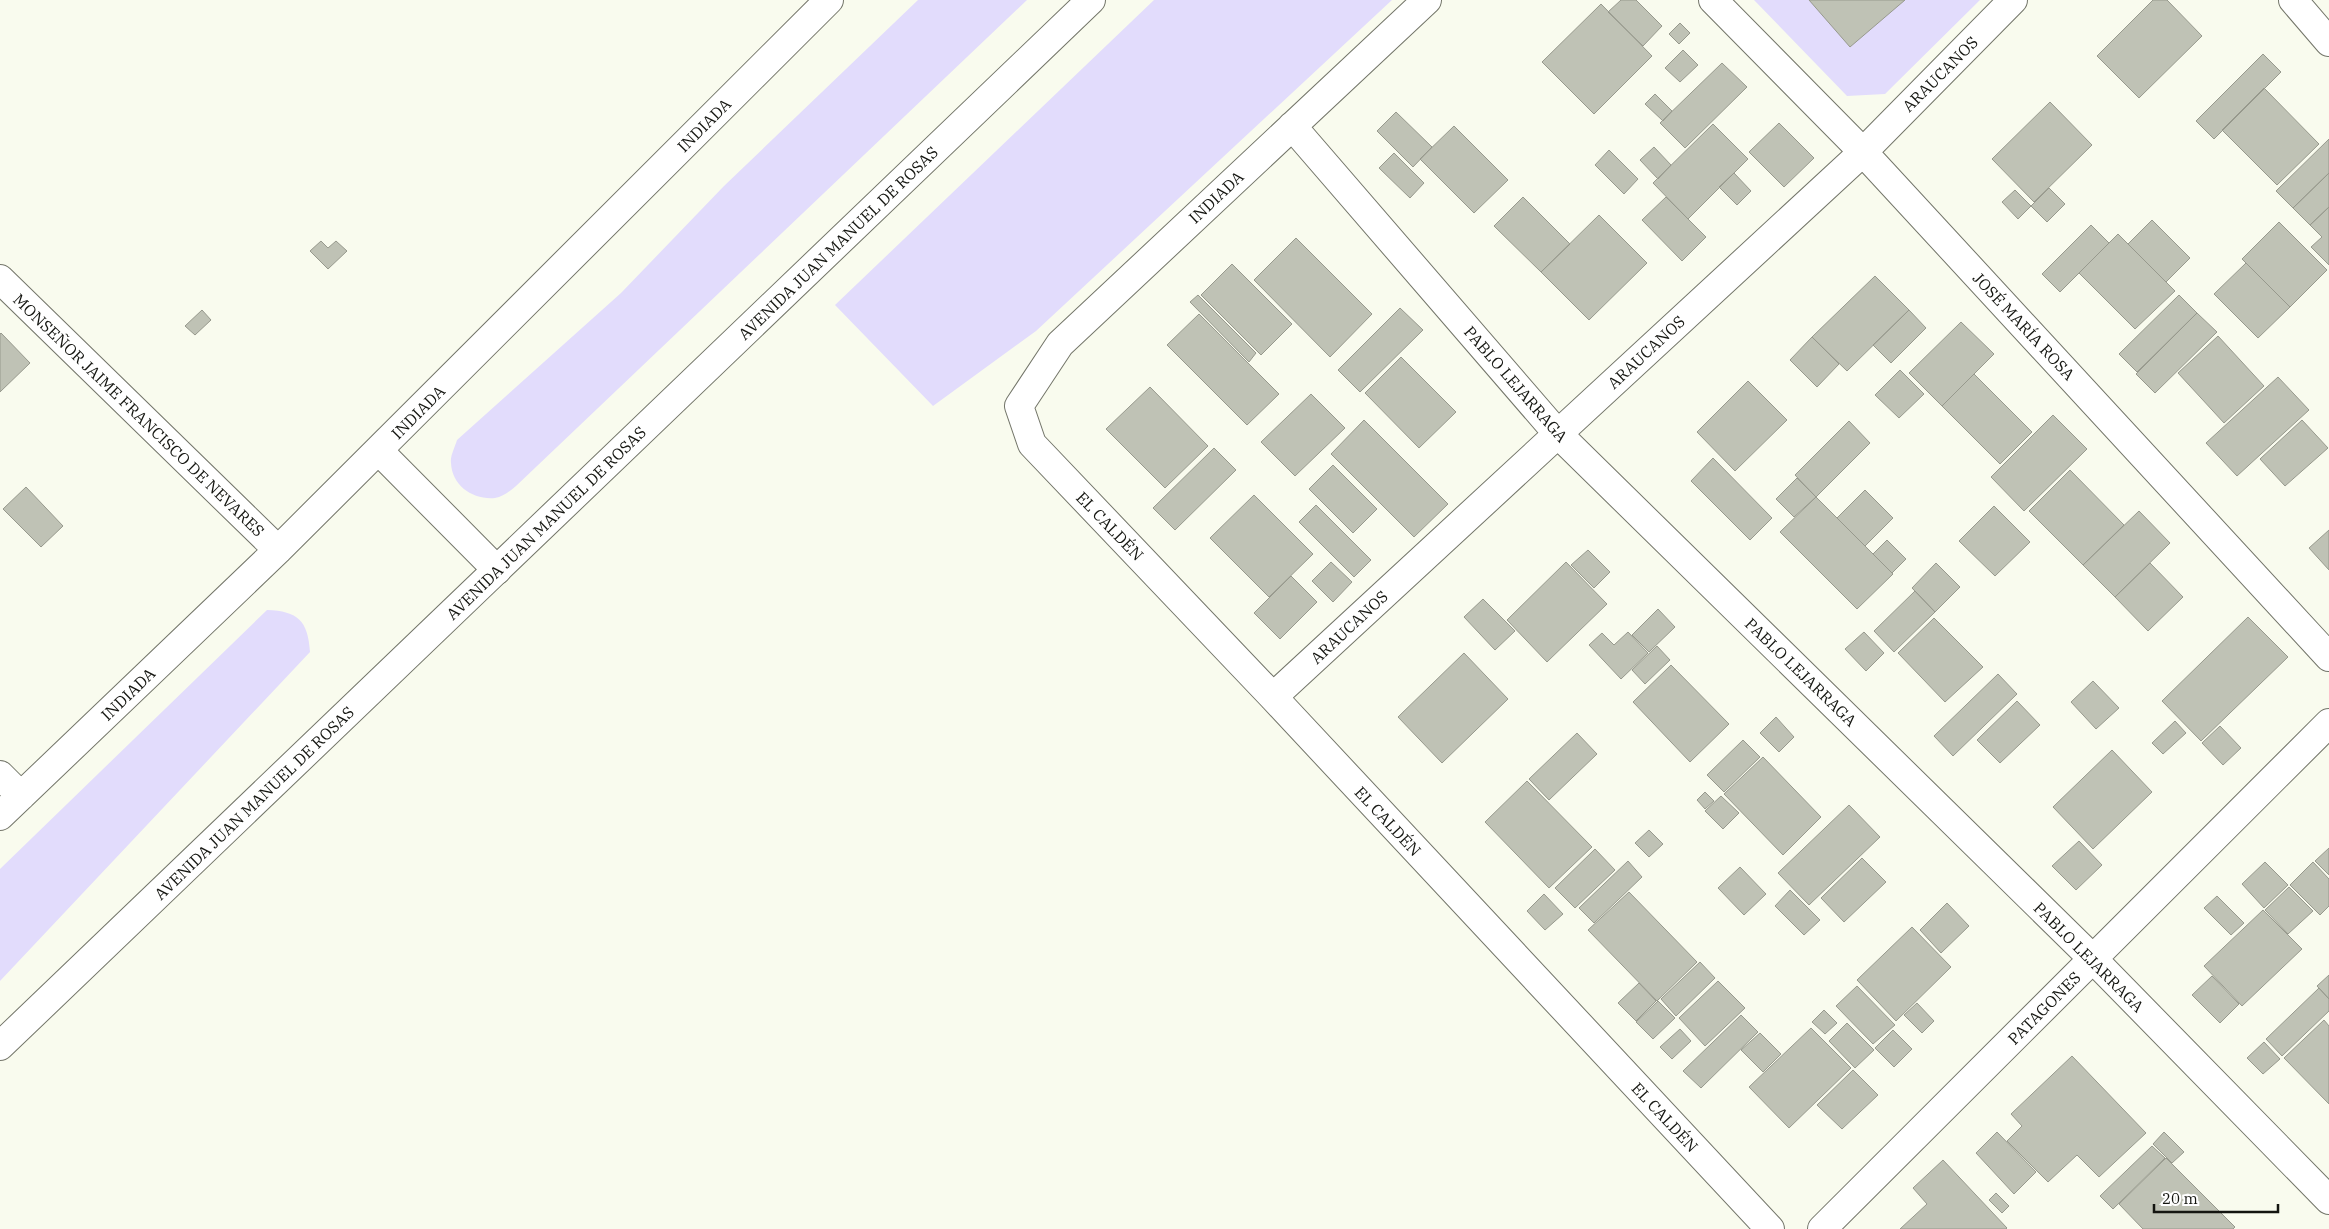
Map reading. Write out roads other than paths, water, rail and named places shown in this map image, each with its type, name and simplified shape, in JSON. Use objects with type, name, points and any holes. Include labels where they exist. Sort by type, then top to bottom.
[{"type":"street","name":"INDIADA","points":[[0,816],[278,550],[829,0]]},
{"type":"street","name":"AVENIDA JUAN MANUEL DE ROSAS","points":[[0,1046],[1091,0]]},
{"type":"street","name":"INDIADA","points":[[1019,406],[1060,344],[1427,0]]},
{"type":"street","name":"JOSÉ MARÍA ROSA","points":[[1713,0],[1863,152],[2329,657]]},
{"type":"street","name":"ARAUCANOS","points":[[1273,697],[1863,152],[2013,0]]},
{"type":"street","points":[[2293,0],[2329,42]]},
{"type":"street","name":"PABLO LEJARRAGA","points":[[1292,126],[1558,434],[2093,959],[2329,1200]]},
{"type":"street","name":"MONSEÑOR JAIME FRANCISCO DE NEVARES","points":[[0,279],[278,550]]},
{"type":"street","name":"EL CALDÉN","points":[[1019,406],[1032,444],[1273,697],[1770,1229]]},
{"type":"street","points":[[379,450],[497,570]]},
{"type":"street","name":"PATAGONES","points":[[1822,1229],[2329,723]]},
{"type":"street","points":[[0,775],[21,796]]}]
